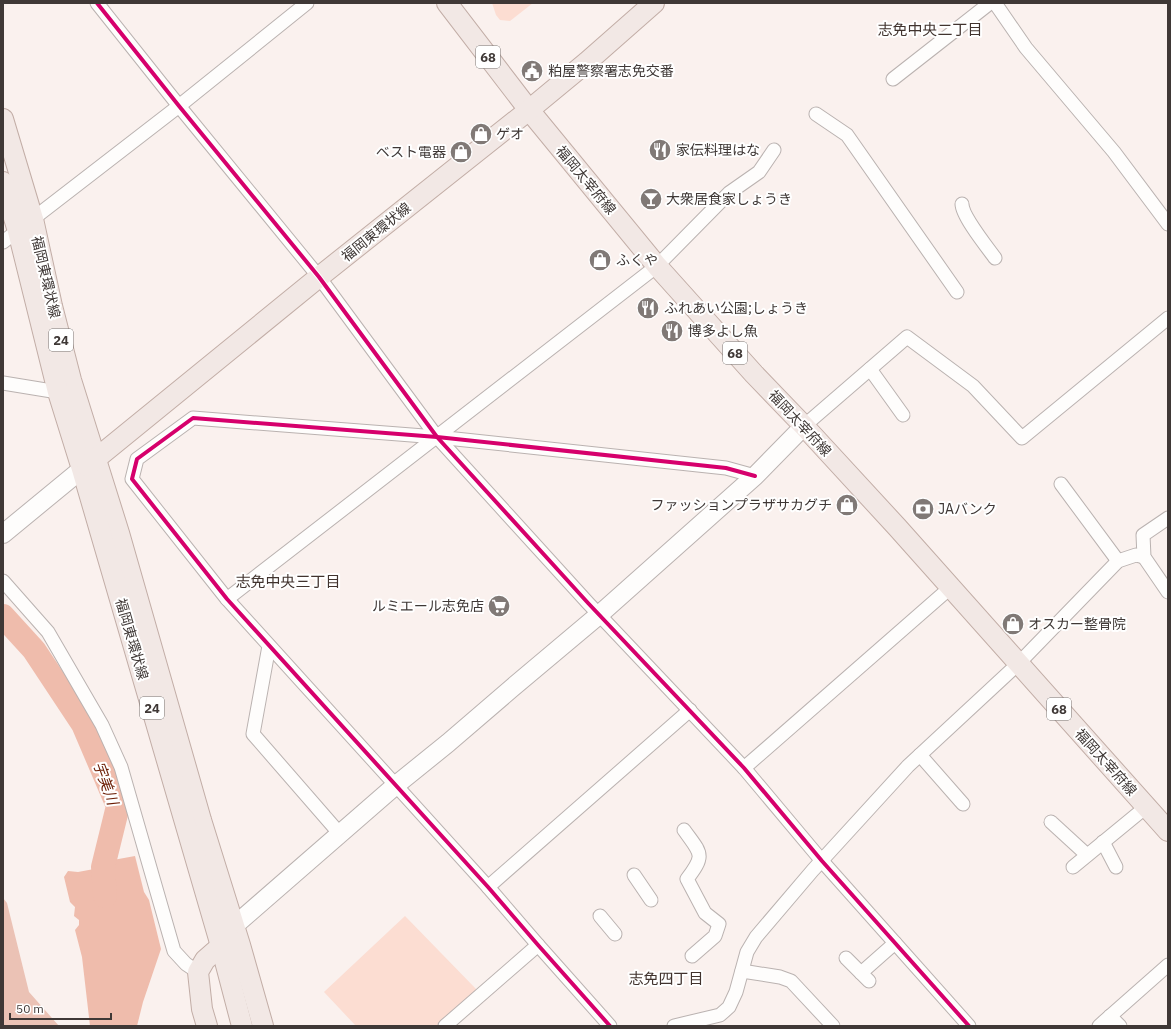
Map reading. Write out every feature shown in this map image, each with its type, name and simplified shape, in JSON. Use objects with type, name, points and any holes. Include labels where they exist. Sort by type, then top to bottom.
[{"type":"main road","name":"福岡太宰府線","points":[[447,3],[529,110],[657,266],[950,587],[1168,831]]},
{"type":"main road","name":"福岡東環状線","points":[[89,464],[529,110],[587,62],[654,3]]},
{"type":"main road","name":"福岡東環状線","points":[[3,119],[18,231],[52,306],[69,372],[89,464],[242,1026]]},
{"type":"main road","name":"福岡東環状線","points":[[3,182],[18,231],[58,392],[89,464],[145,620],[201,820],[263,1026]]},
{"type":"main road","points":[[207,1026],[202,1009],[198,972],[205,960],[221,946],[234,926]]},
{"type":"street","points":[[97,3],[179,106],[320,277],[437,437],[588,603],[744,768],[822,861],[969,1026]]},
{"type":"street","points":[[18,231],[179,106],[306,3]]},
{"type":"street","points":[[893,79],[990,3]]},
{"type":"street","points":[[995,3],[1026,48],[1114,152],[1168,224]]},
{"type":"street","points":[[816,114],[847,136],[957,292]]},
{"type":"street","points":[[227,599],[657,266],[729,193],[759,172],[774,150]]},
{"type":"street","points":[[962,204],[962,208],[967,218],[994,258]]},
{"type":"street","points":[[234,926],[396,785],[448,743],[600,614],[755,476],[804,426],[907,337],[973,386],[1022,438],[1168,318]]},
{"type":"street","points":[[870,369],[903,415]]},
{"type":"street","points":[[3,383],[58,392]]},
{"type":"street","points":[[610,1026],[488,887],[227,599],[132,479],[137,460],[192,418],[437,437],[726,468],[755,476]]},
{"type":"street","points":[[3,534],[89,464]]},
{"type":"street","points":[[1061,484],[1118,561]]},
{"type":"street","points":[[1168,518],[1143,535],[1144,557],[1168,592]]},
{"type":"street","points":[[674,1026],[715,1022],[729,1007],[736,992],[747,952],[756,937],[813,870],[908,766],[1018,663],[1118,561],[1136,555],[1144,557]]},
{"type":"street","points":[[3,581],[48,632],[102,725],[121,767],[174,951],[186,964],[198,972]]},
{"type":"street","points":[[744,768],[950,587]]},
{"type":"street","points":[[269,646],[253,734],[340,834]]},
{"type":"street","points":[[488,887],[690,710]]},
{"type":"street","points":[[920,755],[964,804]]},
{"type":"street","points":[[1073,867],[1146,807]]},
{"type":"street","points":[[1051,822],[1087,856]]},
{"type":"street","points":[[684,830],[699,852],[699,862],[687,879],[705,913],[718,924],[715,936],[692,956]]},
{"type":"street","points":[[1103,842],[1116,867]]},
{"type":"street","points":[[634,875],[651,900]]},
{"type":"street","points":[[600,916],[615,934]]},
{"type":"street","points":[[846,958],[865,977],[895,943]]},
{"type":"street","points":[[445,1026],[538,945]]},
{"type":"street","points":[[1099,1026],[1168,965]]},
{"type":"street","points":[[742,971],[780,977],[791,981],[833,1026]]},
{"type":"street","points":[[1110,1016],[1120,1026]]},
{"type":"shaded area","points":[[492,3],[533,3],[510,21],[500,20],[496,15]]},
{"type":"shaded area","points":[[135,856],[144,892],[149,900],[161,949],[143,1002],[137,1026],[90,1026],[82,957],[75,930],[79,925],[79,920],[74,916],[75,907],[70,902],[64,877],[68,871],[78,872],[94,869],[113,860]]},
{"type":"shaded area","points":[[3,898],[7,903],[29,992],[59,1026],[3,1026]]},
{"type":"shaded area","points":[[405,916],[477,990],[437,1026],[356,1026],[324,992]]},
{"type":"waterway","name":"宇美川","points":[[3,616],[34,650],[83,724],[118,806],[103,867],[105,896]]},
{"type":"cycle path","points":[[97,3],[319,277],[437,437],[588,603],[744,768],[822,861],[969,1026]]},
{"type":"cycle path","points":[[610,1026],[488,887],[227,599],[132,479],[137,459],[193,418],[437,437],[726,468],[755,476]]},
{"type":"place","name":"粕屋警察署志免交番","points":[[532,71]]},
{"type":"place","name":"ゲオ","points":[[481,134]]},
{"type":"place","name":"家伝料理はな","points":[[660,150]]},
{"type":"place","name":"ベスト電器","points":[[461,152]]},
{"type":"place","name":"大衆居食家しょうき","points":[[651,199]]},
{"type":"place","name":"ふくや","points":[[600,260]]},
{"type":"place","name":"ふれあい公園;しょうき","points":[[648,308]]},
{"type":"place","name":"博多よし魚","points":[[672,331]]},
{"type":"place","name":"ファッションプラザサカグチ","points":[[847,505]]},
{"type":"place","name":"JAバンク","points":[[923,509]]},
{"type":"place","name":"ルミエール志免店","points":[[499,606]]},
{"type":"place","name":"オスカー整骨院","points":[[1013,624]]},
{"type":"district","name":"志免中央二丁目","points":[[930,29]]},
{"type":"district","name":"志免中央三丁目","points":[[288,581]]},
{"type":"district","name":"志免四丁目","points":[[666,978]]}]
